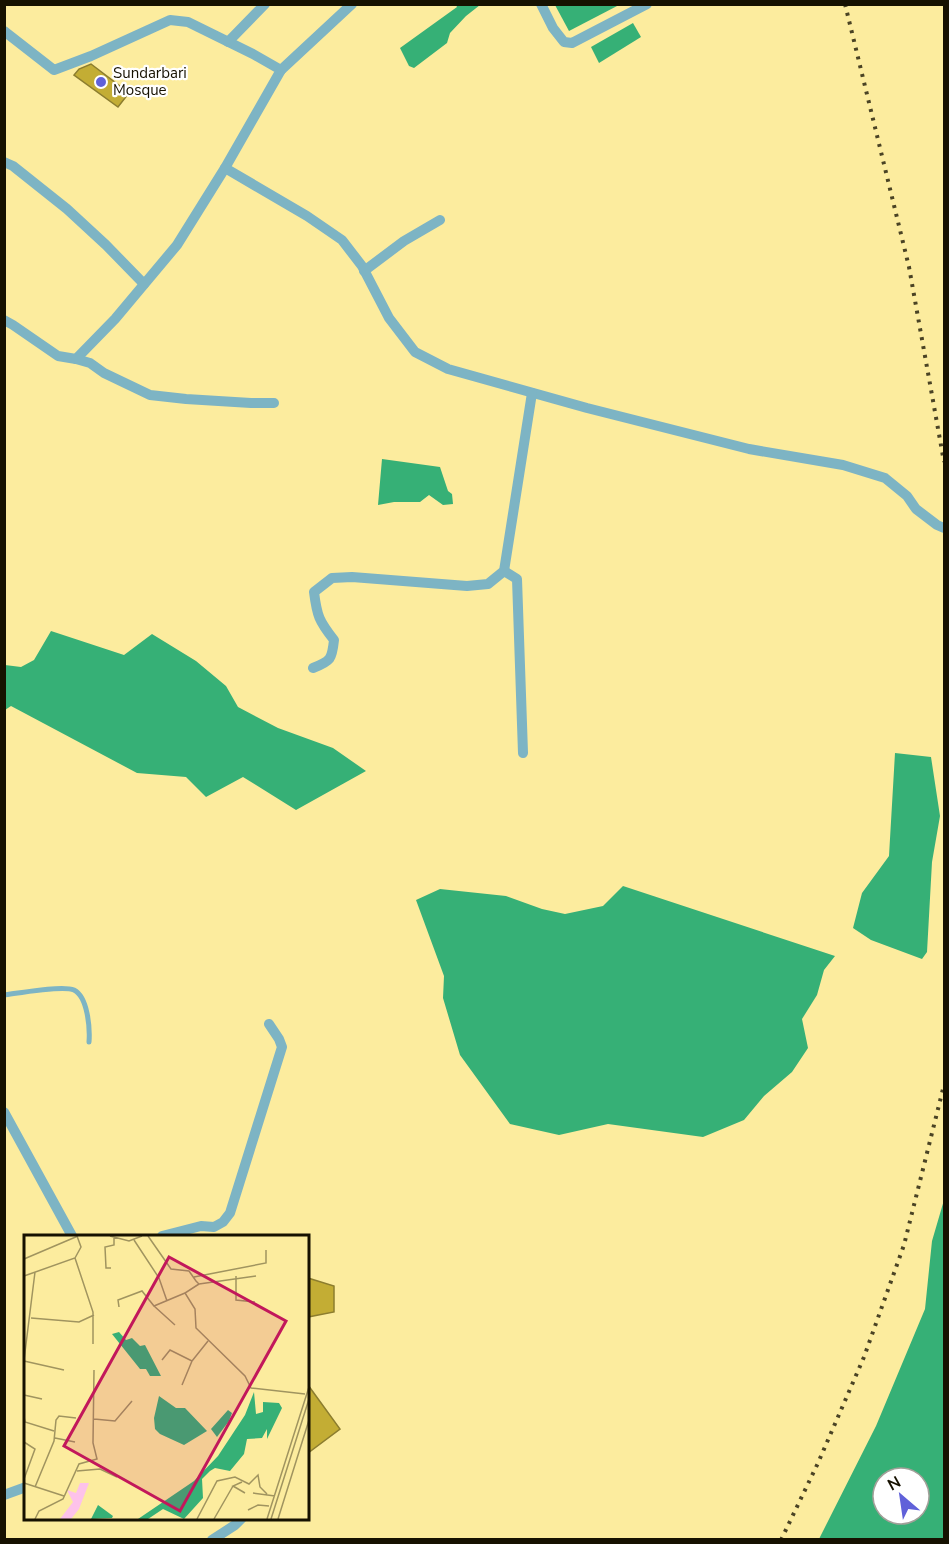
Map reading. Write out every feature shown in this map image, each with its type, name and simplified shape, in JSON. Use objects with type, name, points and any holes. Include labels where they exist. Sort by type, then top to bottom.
[{"type":"street","points":[[228,42],[265,4]]},
{"type":"street","points":[[76,359],[115,319],[177,245],[225,168],[281,70],[352,4]]},
{"type":"street","points":[[541,4],[553,28],[564,42],[572,43],[647,4]]},
{"type":"street","points":[[4,31],[54,70],[170,20],[188,22],[281,70]]},
{"type":"street","points":[[4,162],[14,166],[68,209],[144,284]]},
{"type":"street","points":[[225,168],[307,216],[342,240],[364,271],[388,318],[415,352],[448,369],[587,408],[748,449],[843,465],[885,478],[907,496],[916,509],[937,525],[945,528]]},
{"type":"street","points":[[364,271],[440,220]]},
{"type":"street","points":[[4,320],[58,356],[90,363],[104,373],[150,395],[251,403],[274,402]]},
{"type":"street","points":[[312,668],[327,663],[332,656],[334,640],[321,622],[314,592],[332,578],[352,577],[467,586],[488,584],[504,571],[532,393]]},
{"type":"street","points":[[504,571],[517,579],[523,753]]},
{"type":"street","points":[[166,1235],[201,1227],[214,1227],[223,1222],[230,1213],[282,1047],[269,1024]]},
{"type":"street","points":[[4,1112],[71,1235]]},
{"type":"street","points":[[4,1496],[24,1488]]},
{"type":"street","points":[[212,1539],[240,1520]]},
{"type":"lane","points":[[4,995],[40,990],[73,989],[85,1004],[90,1028],[89,1042]]},
{"type":"shaded area","points":[[456,5],[480,5],[450,33],[447,43],[414,68],[409,66],[400,48],[457,7]]},
{"type":"shaded area","points":[[555,5],[619,5],[569,31]]},
{"type":"shaded area","points":[[633,23],[641,37],[599,63],[591,47]]},
{"type":"shaded area","points":[[382,459],[440,467],[448,491],[452,494],[453,504],[443,505],[429,495],[420,502],[394,502],[378,505]]},
{"type":"shaded area","points":[[51,631],[124,655],[152,634],[196,661],[226,686],[238,707],[278,728],[333,748],[366,771],[296,810],[243,777],[206,797],[186,777],[137,773],[11,706],[5,710],[5,665],[21,667],[34,660]]},
{"type":"shaded area","points":[[895,753],[931,757],[940,816],[932,862],[927,952],[922,959],[871,940],[853,928],[862,893],[889,856]]},
{"type":"shaded area","points":[[623,886],[835,956],[824,970],[817,995],[802,1019],[808,1048],[792,1072],[764,1096],[744,1120],[703,1137],[608,1124],[559,1135],[510,1124],[460,1055],[443,998],[444,976],[416,900],[440,889],[506,896],[542,909],[565,914],[603,906]]},
{"type":"shaded area","points":[[944,1200],[944,1539],[819,1539],[876,1426],[925,1309],[932,1241]]},
{"type":"building","points":[[91,64],[129,93],[118,107],[74,75],[79,69]]},
{"type":"building","points":[[309,1278],[334,1286],[334,1312],[309,1317]]},
{"type":"building","points":[[309,1386],[340,1429],[309,1452]]},
{"type":"railway","points":[[845,4],[909,267],[944,462]]},
{"type":"railway","points":[[781,1540],[818,1463],[864,1357],[904,1245],[944,1085]]},
{"type":"place","name":"Sundarbari Mosque","points":[[101,82]]}]
